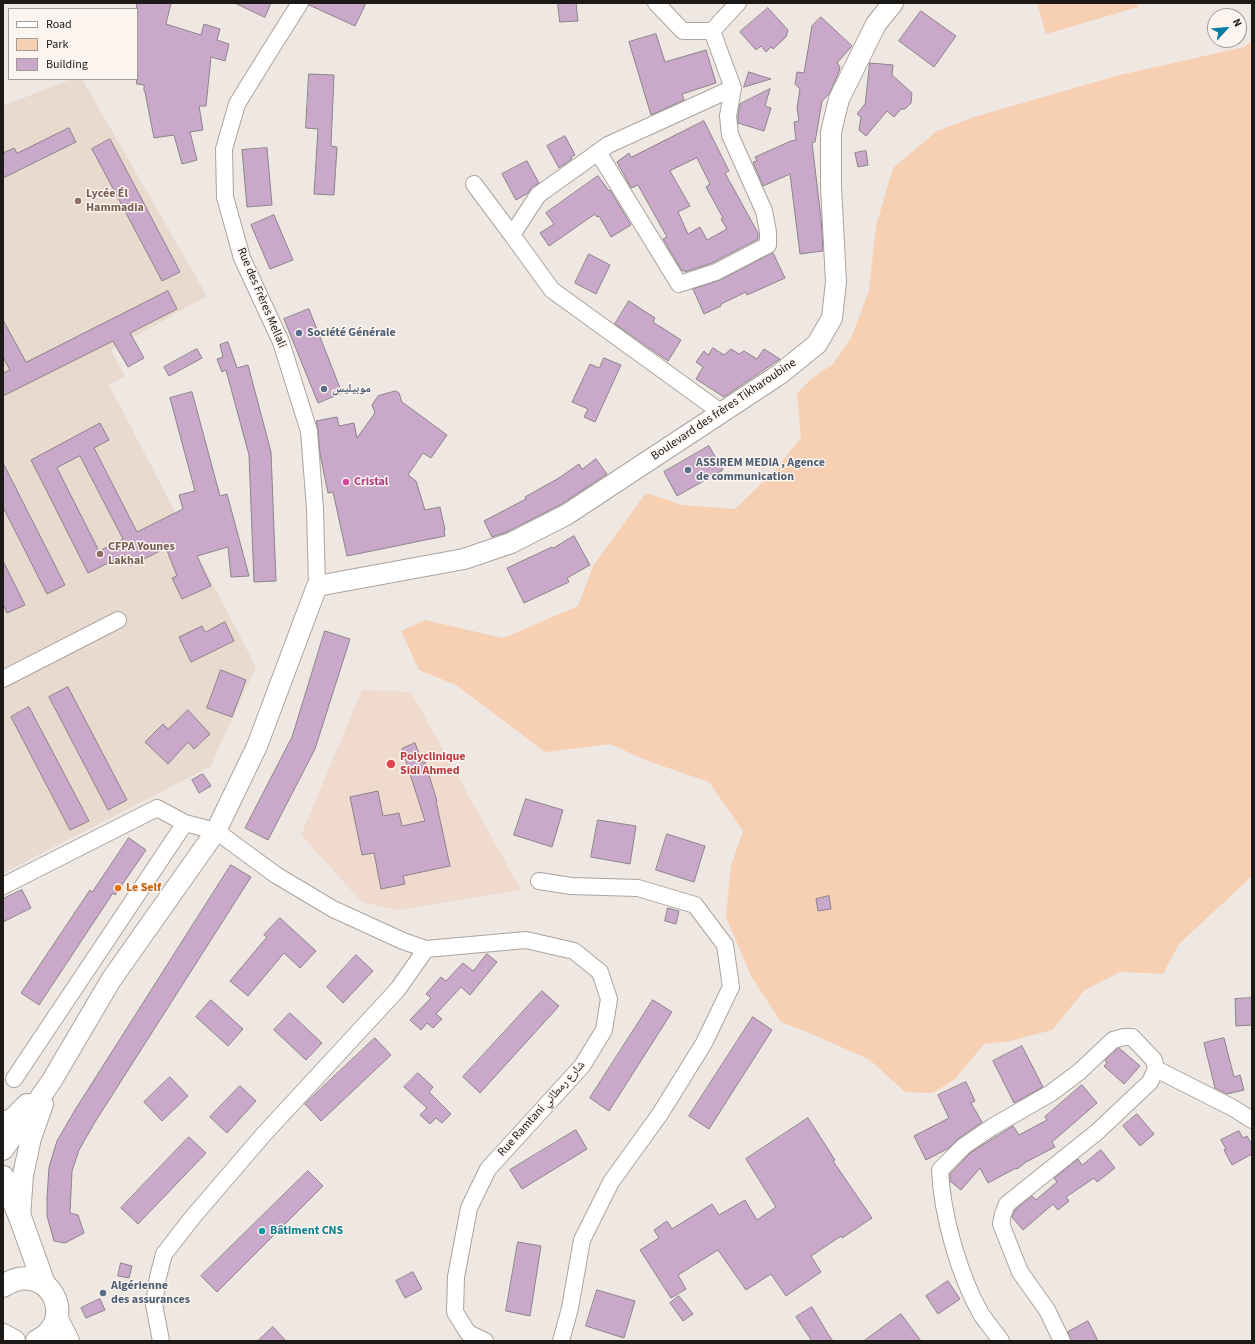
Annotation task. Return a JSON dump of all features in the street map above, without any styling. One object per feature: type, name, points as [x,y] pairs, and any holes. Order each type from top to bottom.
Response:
[{"type":"main road","points":[[3,1177],[20,1217],[44,1284]]},
{"type":"main road","points":[[3,1286],[11,1281],[22,1278],[34,1279],[44,1284],[51,1291],[56,1300],[58,1309],[56,1319],[53,1328],[47,1335],[38,1341]]},
{"type":"main road","points":[[56,1319],[68,1341]]},
{"type":"street","name":"Rue des Frères Mellali","points":[[300,3],[237,104],[224,149],[225,197],[242,258],[281,342],[309,431],[317,586]]},
{"type":"street","points":[[656,3],[683,31],[712,31],[738,3]]},
{"type":"street","name":"Boulevard des frères Tikharoubine","points":[[317,586],[464,559],[511,543],[566,515],[780,374],[817,344],[832,318],[836,282],[830,186],[831,132],[839,99],[876,24],[893,3]]},
{"type":"street","points":[[598,152],[678,284],[716,272],[768,245],[768,232],[764,212],[730,135],[728,116],[732,88],[712,31]]},
{"type":"street","points":[[512,235],[538,195],[608,145],[732,88]]},
{"type":"street","points":[[474,184],[552,290],[722,413]]},
{"type":"street","points":[[3,1150],[51,1082],[111,980],[216,831],[257,746],[317,586]]},
{"type":"street","points":[[3,679],[118,620]]},
{"type":"street","points":[[3,886],[157,808],[185,823],[216,831]]},
{"type":"street","points":[[14,1079],[185,823]]},
{"type":"street","name":"Rue Ramtani شارع رمطاني","points":[[216,831],[276,874],[332,909],[403,941],[426,949],[526,940],[574,951],[600,972],[609,999],[604,1030],[582,1066],[488,1169],[468,1208],[456,1278],[455,1312],[468,1333],[482,1340]]},
{"type":"street","points":[[539,880],[571,886],[638,888],[695,905],[725,945],[731,987],[700,1050],[660,1114],[610,1182],[582,1240],[570,1308],[561,1341]]},
{"type":"street","points":[[161,1341],[154,1304],[158,1277],[164,1254],[192,1218],[264,1134],[398,989],[426,949]]},
{"type":"street","points":[[1001,1341],[982,1315],[967,1285],[951,1238],[941,1190],[940,1170],[969,1142],[1051,1093],[1079,1072],[1113,1040],[1124,1037],[1132,1037],[1154,1060],[1156,1070],[1150,1082],[1097,1132],[1007,1204],[1003,1214],[1001,1224],[1020,1272],[1047,1310],[1062,1341]]},
{"type":"street","points":[[1156,1070],[1233,1108],[1252,1120]]},
{"type":"street","points":[[3,1122],[12,1119],[51,1082]]},
{"type":"street","points":[[20,1217],[23,1175],[31,1138],[51,1082]]},
{"type":"shaded area","name":"CFPA Younes Lakhal","points":[[68,80],[83,80],[207,296],[111,350],[125,376],[109,385],[256,667],[210,767],[3,873],[3,106]]},
{"type":"shaded area","name":"Polyclinique Sidi Ahmed","points":[[362,690],[411,692],[521,890],[396,910],[362,902],[301,835]]},
{"type":"green space","points":[[1037,3],[1137,3],[1138,7],[1046,34]]},
{"type":"green space","points":[[1252,41],[1252,876],[1179,944],[1163,974],[1120,972],[1085,990],[1052,1030],[1010,1041],[984,1044],[955,1079],[933,1093],[905,1092],[870,1060],[781,1022],[751,976],[726,917],[731,866],[743,831],[709,782],[648,761],[610,744],[545,752],[456,685],[419,670],[401,631],[425,620],[503,638],[578,606],[593,566],[646,493],[682,505],[735,509],[775,470],[801,438],[797,393],[811,379],[833,364],[851,338],[869,291],[876,226],[893,168],[937,131],[974,117],[1116,76],[1240,48],[1247,48],[1247,45]]},
{"type":"building","points":[[137,3],[171,3],[166,24],[201,35],[204,24],[220,29],[217,40],[229,44],[225,61],[211,57],[206,106],[199,106],[203,130],[190,132],[197,160],[182,164],[174,135],[154,138],[144,85],[137,84]]},
{"type":"building","points":[[235,3],[271,3],[265,17]]},
{"type":"building","points":[[309,3],[366,3],[355,26],[309,5]]},
{"type":"building","points":[[558,3],[576,3],[578,21],[560,22]]},
{"type":"building","points":[[768,8],[788,30],[786,37],[773,49],[771,47],[766,52],[761,46],[756,50],[740,32]]},
{"type":"building","points":[[921,11],[956,36],[934,67],[899,41]]},
{"type":"building","points":[[821,17],[852,46],[837,63],[840,67],[839,72],[829,94],[822,101],[815,142],[812,143],[821,218],[823,251],[800,254],[790,174],[763,186],[753,162],[757,161],[755,157],[796,140],[794,122],[799,121],[797,108],[800,89],[795,84],[797,72],[804,73],[812,26]]},
{"type":"building","points":[[656,34],[665,62],[706,50],[716,83],[682,94],[684,100],[651,115],[629,42]]},
{"type":"building","points":[[870,63],[893,65],[892,75],[912,93],[911,103],[905,109],[901,109],[894,117],[887,111],[866,136],[859,130],[861,117],[857,114],[865,104]]},
{"type":"building","points":[[749,72],[771,79],[744,87]]},
{"type":"building","points":[[309,74],[334,75],[331,146],[337,147],[334,195],[314,194],[318,129],[306,128]]},
{"type":"building","points":[[770,89],[765,106],[771,108],[764,131],[738,123],[740,104]]},
{"type":"building","points":[[704,121],[729,171],[725,173],[758,233],[758,239],[712,263],[685,272],[684,270],[682,271],[663,239],[667,237],[638,185],[631,188],[617,162],[629,153],[631,157]],"holes":[[[697,158],[710,184],[706,187],[723,218],[721,219],[727,229],[707,240],[700,227],[688,234],[678,212],[690,206],[670,171]]]},
{"type":"building","points":[[69,128],[76,142],[3,178],[3,153],[14,148],[17,153]]},
{"type":"building","points":[[565,136],[575,155],[571,157],[572,159],[559,168],[547,146]]},
{"type":"building","points":[[110,139],[180,272],[162,281],[92,149]]},
{"type":"building","points":[[267,148],[272,205],[247,207],[242,150]]},
{"type":"building","points":[[866,151],[868,165],[858,167],[855,153]]},
{"type":"building","points":[[527,161],[539,183],[532,187],[528,193],[516,200],[502,174]]},
{"type":"building","points":[[598,176],[609,191],[610,190],[631,225],[611,237],[599,216],[597,217],[595,214],[549,246],[540,233],[554,224],[546,213]]},
{"type":"building","points":[[274,215],[293,260],[270,269],[251,225]]},
{"type":"building","points":[[773,253],[785,278],[747,295],[746,292],[704,314],[693,289],[720,280]]},
{"type":"building","points":[[589,254],[610,265],[596,294],[575,283]]},
{"type":"building","points":[[168,291],[177,309],[130,333],[144,358],[128,367],[113,341],[3,396],[3,373],[10,370],[3,357],[3,320],[26,362]]},
{"type":"building","points":[[629,301],[655,318],[653,322],[681,340],[668,361],[615,324]]},
{"type":"building","points":[[309,309],[342,393],[318,403],[284,319]]},
{"type":"building","points":[[228,342],[237,368],[248,365],[271,452],[276,581],[254,582],[249,455],[226,370],[222,372],[217,359],[223,357],[220,345]]},
{"type":"building","points":[[713,348],[724,355],[731,349],[739,354],[744,351],[757,359],[764,349],[780,359],[724,397],[696,379],[703,367],[696,362],[704,351],[708,355]]},
{"type":"building","points":[[197,349],[202,358],[169,376],[164,367]]},
{"type":"building","points":[[604,358],[621,365],[595,422],[584,417],[588,409],[572,402],[590,364],[599,368]]},
{"type":"building","points":[[396,391],[399,393],[402,402],[447,435],[431,458],[423,453],[408,475],[416,481],[425,510],[440,507],[445,536],[347,556],[333,492],[328,493],[320,454],[316,421],[337,417],[339,426],[354,423],[357,438],[375,413],[372,405],[378,396]]},
{"type":"building","points":[[192,392],[220,496],[227,494],[249,576],[231,577],[228,547],[197,556],[211,586],[182,599],[172,578],[177,576],[166,548],[130,566],[124,555],[88,573],[31,460],[100,423],[109,440],[94,448],[137,532],[183,509],[179,495],[195,491],[170,398]],"holes":[[[80,456],[123,539],[99,551],[57,468]]]},
{"type":"building","points":[[709,446],[723,470],[677,496],[664,472]]},
{"type":"building","points":[[596,459],[607,474],[560,505],[507,532],[492,537],[484,521],[526,499],[525,497],[559,478],[579,464],[582,469]]},
{"type":"building","points":[[3,463],[65,585],[47,594],[3,507]]},
{"type":"building","points":[[574,536],[590,565],[567,578],[569,582],[524,603],[507,568],[552,547],[553,548]]},
{"type":"building","points":[[3,561],[25,605],[7,613],[3,604]]},
{"type":"building","points":[[225,622],[234,641],[191,662],[179,637],[202,626],[205,632]]},
{"type":"building","points":[[325,631],[350,639],[315,749],[268,840],[245,828],[292,737]]},
{"type":"building","points":[[221,670],[246,680],[232,717],[207,708]]},
{"type":"building","points":[[68,687],[127,800],[108,810],[49,697]]},
{"type":"building","points":[[29,707],[89,821],[70,830],[11,717]]},
{"type":"building","points":[[188,710],[210,734],[194,749],[188,742],[168,764],[145,742],[163,724],[168,729]]},
{"type":"building","points":[[415,743],[423,763],[425,762],[437,801],[450,866],[403,876],[405,884],[381,889],[374,853],[362,855],[350,797],[378,791],[383,816],[399,813],[402,826],[425,821],[402,749]]},
{"type":"building","points":[[203,774],[211,786],[199,793],[192,780]]},
{"type":"building","points":[[526,799],[563,810],[552,847],[514,835]]},
{"type":"building","points":[[598,820],[636,826],[630,864],[591,857]]},
{"type":"building","points":[[667,834],[705,846],[694,882],[656,870]]},
{"type":"building","points":[[129,838],[146,850],[115,895],[113,893],[39,1005],[21,993],[90,890],[92,892]]},
{"type":"building","points":[[231,865],[251,877],[95,1122],[79,1150],[72,1171],[70,1213],[78,1215],[84,1233],[65,1243],[54,1241],[47,1216],[47,1198],[49,1167],[57,1141],[75,1110]]},
{"type":"building","points":[[22,890],[31,908],[3,922],[3,899]]},
{"type":"building","points":[[829,896],[831,909],[818,911],[816,899]]},
{"type":"building","points":[[668,908],[679,911],[676,924],[665,921]]},
{"type":"building","points":[[280,918],[316,951],[300,968],[284,953],[248,996],[230,981],[267,937],[264,935]]},
{"type":"building","points":[[487,954],[497,962],[470,995],[461,987],[436,1014],[442,1019],[433,1028],[427,1023],[421,1030],[410,1020],[431,998],[426,994],[441,977],[446,981],[463,963],[473,971]]},
{"type":"building","points":[[356,955],[373,971],[343,1003],[327,987]]},
{"type":"building","points":[[542,991],[559,1006],[480,1093],[463,1077]]},
{"type":"building","points":[[1252,998],[1252,1025],[1236,1026],[1235,999]]},
{"type":"building","points":[[211,1000],[243,1029],[228,1046],[196,1017]]},
{"type":"building","points":[[653,1000],[672,1012],[609,1111],[590,1098]]},
{"type":"building","points":[[290,1013],[322,1043],[306,1060],[274,1030]]},
{"type":"building","points":[[753,1017],[772,1030],[709,1129],[689,1116]]},
{"type":"building","points":[[375,1038],[391,1055],[321,1121],[305,1104]]},
{"type":"building","points":[[1224,1038],[1234,1077],[1240,1075],[1244,1090],[1227,1094],[1215,1088],[1204,1043]]},
{"type":"building","points":[[1022,1046],[1043,1087],[1014,1103],[993,1061]]},
{"type":"building","points":[[1119,1048],[1140,1066],[1124,1084],[1104,1066],[1107,1063],[1105,1060]]},
{"type":"building","points":[[418,1073],[433,1087],[429,1092],[451,1114],[442,1123],[436,1118],[430,1124],[420,1115],[427,1108],[404,1087]]},
{"type":"building","points":[[170,1077],[188,1096],[162,1121],[144,1102]]},
{"type":"building","points":[[966,1082],[975,1101],[971,1103],[982,1122],[959,1138],[949,1148],[926,1160],[914,1136],[949,1118],[938,1095]]},
{"type":"building","points":[[1082,1085],[1097,1103],[1052,1142],[1055,1147],[1026,1162],[1017,1169],[1016,1168],[988,1183],[980,1168],[961,1190],[950,1181],[950,1174],[970,1153],[1013,1126],[1019,1135],[1047,1120],[1045,1117]]},
{"type":"building","points":[[240,1086],[256,1101],[227,1133],[210,1117]]},
{"type":"building","points":[[1137,1114],[1154,1134],[1140,1146],[1123,1126]]},
{"type":"building","points":[[808,1118],[835,1160],[833,1161],[872,1218],[811,1256],[821,1272],[786,1296],[771,1274],[746,1290],[718,1250],[678,1275],[686,1289],[671,1298],[640,1250],[659,1238],[654,1230],[667,1221],[672,1229],[712,1204],[719,1215],[745,1200],[757,1220],[776,1207],[746,1159]]},
{"type":"building","points":[[576,1130],[587,1149],[522,1189],[510,1170]]},
{"type":"building","points":[[1239,1131],[1243,1138],[1247,1136],[1252,1145],[1252,1154],[1232,1165],[1224,1150],[1226,1149],[1221,1140]]},
{"type":"building","points":[[189,1137],[206,1153],[138,1224],[121,1208]]},
{"type":"building","points":[[1101,1150],[1115,1168],[1097,1182],[1094,1178],[1066,1197],[1069,1201],[1058,1210],[1053,1204],[1023,1230],[1012,1217],[1015,1210],[1032,1196],[1036,1200],[1057,1182],[1054,1178],[1078,1159],[1082,1165]]},
{"type":"building","name":"Bâtiment CNS","points":[[308,1171],[323,1186],[217,1292],[201,1276]]},
{"type":"building","points":[[518,1242],[541,1246],[530,1316],[506,1311]]},
{"type":"building","points":[[121,1263],[132,1266],[129,1278],[118,1276]]},
{"type":"building","points":[[413,1272],[422,1289],[405,1298],[396,1281]]},
{"type":"building","points":[[948,1281],[960,1299],[938,1314],[926,1296]]},
{"type":"building","points":[[597,1290],[635,1301],[624,1338],[586,1326]]},
{"type":"building","points":[[679,1296],[693,1314],[683,1321],[670,1303]]},
{"type":"building","points":[[100,1299],[105,1310],[86,1318],[81,1308]]},
{"type":"building","points":[[812,1307],[833,1341],[812,1341],[796,1317]]},
{"type":"building","points":[[901,1314],[921,1341],[864,1341]]},
{"type":"building","points":[[1088,1321],[1098,1341],[1071,1341],[1068,1332]]},
{"type":"building","points":[[273,1327],[286,1341],[258,1341]]},
{"type":"place","name":"Lycée Él Hammadia","points":[[78,201]]},
{"type":"place","name":"Société Générale","points":[[299,333]]},
{"type":"place","name":"موبيليس","points":[[324,389]]},
{"type":"place","name":"ASSIREM MEDIA , Agence de communication","points":[[688,470]]},
{"type":"place","name":"Cristal","points":[[346,482]]},
{"type":"place","name":"CFPA Younes Lakhal","points":[[100,554]]},
{"type":"place","name":"Polyclinique Sidi Ahmed","points":[[391,764]]},
{"type":"place","name":"Le Self","points":[[118,888]]},
{"type":"place","name":"Bâtiment CNS","points":[[262,1231]]},
{"type":"place","name":"Algérienne des assurances","points":[[103,1293]]}]
